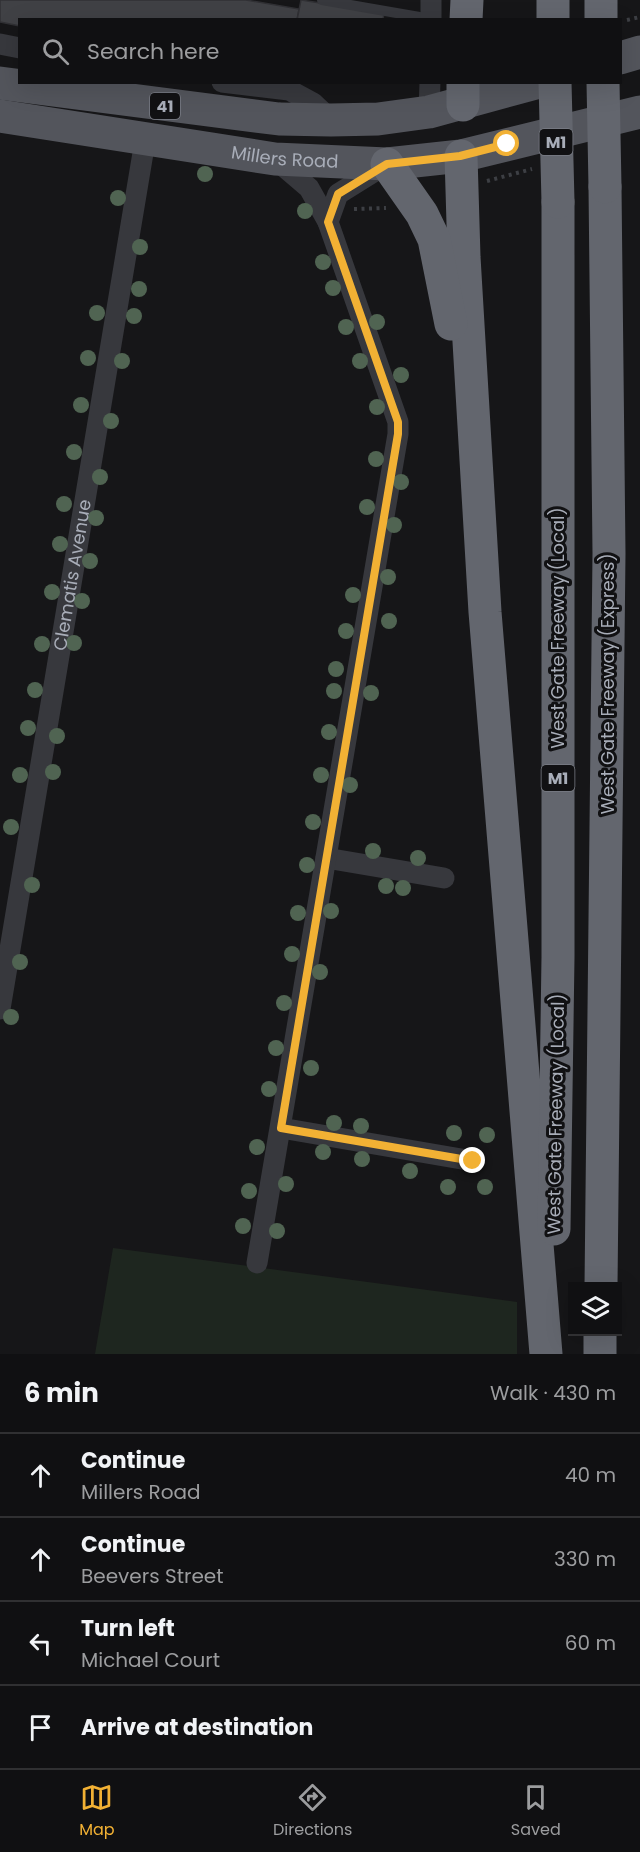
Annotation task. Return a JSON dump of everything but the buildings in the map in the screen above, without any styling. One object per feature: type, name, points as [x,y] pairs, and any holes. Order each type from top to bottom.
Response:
[{"type":"highway","points":[[466,18],[467,0]]},
{"type":"highway","points":[[601,0],[602,18]]},
{"type":"highway","name":"West Gate Freeway (Local)","points":[[552,1354],[558,957],[558,202],[555,84]]},
{"type":"highway","name":"West Gate Freeway (Express)","points":[[601,1282],[609,553],[603,84]]},
{"type":"highway","points":[[460,156],[485,612],[546,1354]]},
{"type":"highway","points":[[387,164],[422,214],[434,239],[450,318],[485,612]]},
{"type":"highway","points":[[600,1336],[600,1354]]},
{"type":"main road","points":[[622,58],[640,52]]},
{"type":"main road","name":"Millers Road","points":[[0,83],[279,119],[331,120],[378,119],[429,97],[526,84]]},
{"type":"main road","points":[[460,156],[463,94]]},
{"type":"main road","name":"Millers Road","points":[[0,116],[145,141],[275,159],[387,164],[460,156],[640,112]]},
{"type":"street","points":[[431,0],[431,18]]},
{"type":"street","points":[[0,44],[18,48]]},
{"type":"street","points":[[239,84],[289,90],[313,103],[331,120]]},
{"type":"street","name":"Clematis Avenue","points":[[0,1010],[145,141]]},
{"type":"street","points":[[257,1263],[398,434],[398,422],[328,222],[309,188],[275,159]]},
{"type":"street","points":[[328,222],[338,194],[387,164]]},
{"type":"street","points":[[326,858],[444,878]]},
{"type":"street","points":[[281,1128],[473,1161]]},
{"type":"lane","points":[[322,0],[425,18]]},
{"type":"path","points":[[622,22],[640,17]]},
{"type":"shaded area","points":[[113,1248],[517,1302],[517,1354],[95,1354]]},
{"type":"route","points":[[473,1161],[281,1128],[398,434],[398,422],[328,222],[338,194],[363,176],[387,164],[460,156],[507,144]]}]
